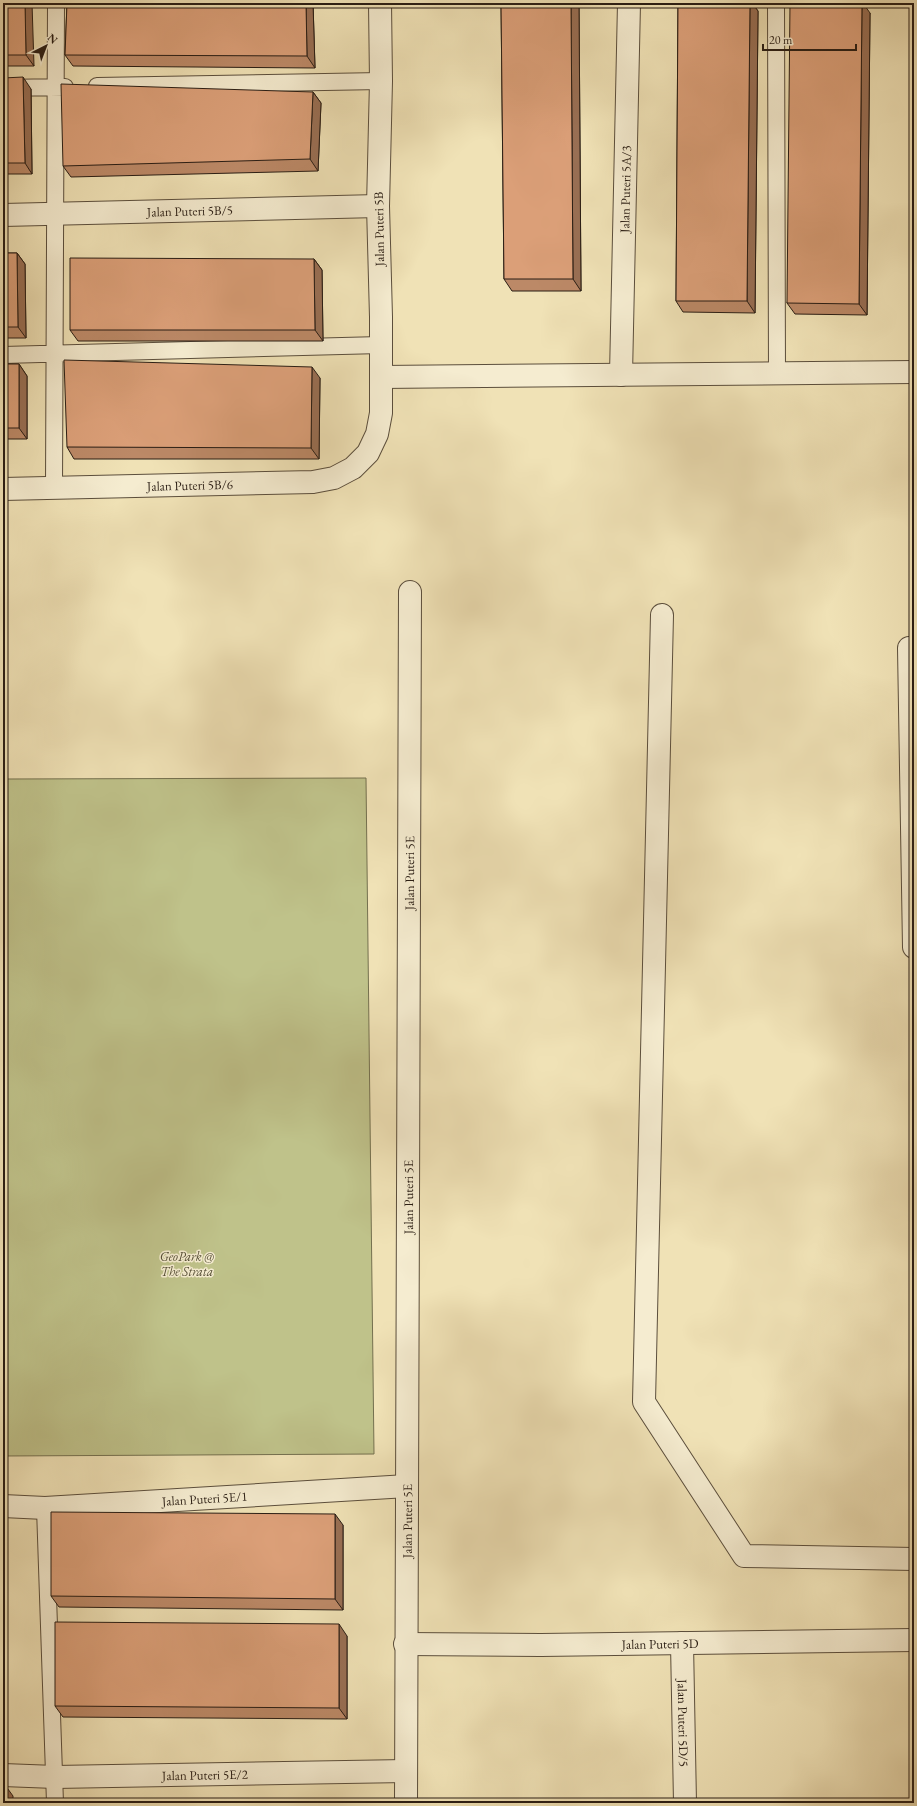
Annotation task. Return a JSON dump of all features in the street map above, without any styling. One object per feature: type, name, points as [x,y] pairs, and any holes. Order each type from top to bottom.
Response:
[{"type":"street","name":"Jalan Puteri 5B","points":[[368,453],[377,434],[381,413],[378,206],[381,82],[380,3]]},
{"type":"street","name":"Jalan Puteri 5A/3","points":[[621,375],[629,3]]},
{"type":"street","name":"Jalan Puteri 5B/5","points":[[3,215],[378,206]]},
{"type":"street","points":[[381,377],[914,372]]},
{"type":"street","name":"Jalan Puteri 5B/6","points":[[3,489],[313,482],[334,478],[353,468],[368,453]]},
{"type":"street","name":"Jalan Puteri 5E","points":[[406,1803],[405,1644],[407,1486],[410,592]]},
{"type":"street","points":[[662,615],[644,1402],[744,1556],[914,1559]]},
{"type":"street","points":[[908,648],[914,947]]},
{"type":"street","name":"Jalan Puteri 5E/1","points":[[3,1506],[45,1508],[407,1486]]},
{"type":"street","name":"Jalan Puteri 5D","points":[[405,1644],[541,1645],[914,1640]]},
{"type":"street","name":"Jalan Puteri 5D/5","points":[[682,1643],[685,1803]]},
{"type":"street","name":"Jalan Puteri 5E/2","points":[[3,1775],[55,1777],[406,1771]]},
{"type":"lane","points":[[54,487],[56,3]]},
{"type":"lane","points":[[776,3],[778,374]]},
{"type":"lane","points":[[3,88],[381,82]]},
{"type":"lane","points":[[3,356],[380,345]]},
{"type":"lane","points":[[45,1508],[55,1803]]},
{"type":"green space","name":"GeoPark @ The Strata","points":[[366,778],[374,1454],[3,1456],[3,779]]},
{"type":"building","points":[[3,3],[25,3],[26,55],[3,55]]},
{"type":"building","points":[[67,3],[306,3],[307,56],[65,55]]},
{"type":"building","points":[[501,3],[571,3],[573,279],[504,279]]},
{"type":"building","points":[[678,3],[750,3],[747,301],[676,301]]},
{"type":"building","points":[[790,3],[862,3],[859,304],[787,303]]},
{"type":"building","points":[[23,77],[25,163],[3,163],[3,78]]},
{"type":"building","points":[[61,84],[313,92],[310,159],[63,166]]},
{"type":"building","points":[[3,253],[17,253],[18,327],[3,327]]},
{"type":"building","points":[[70,258],[314,259],[315,330],[70,330]]},
{"type":"building","points":[[64,360],[312,367],[311,448],[67,447]]},
{"type":"building","points":[[3,364],[19,364],[19,428],[3,428]]},
{"type":"building","points":[[51,1512],[335,1514],[335,1599],[51,1596]]},
{"type":"building","points":[[55,1622],[339,1624],[339,1708],[55,1706]]},
{"type":"building","points":[[3,1785],[5,1785],[5,1803],[3,1803]]}]
